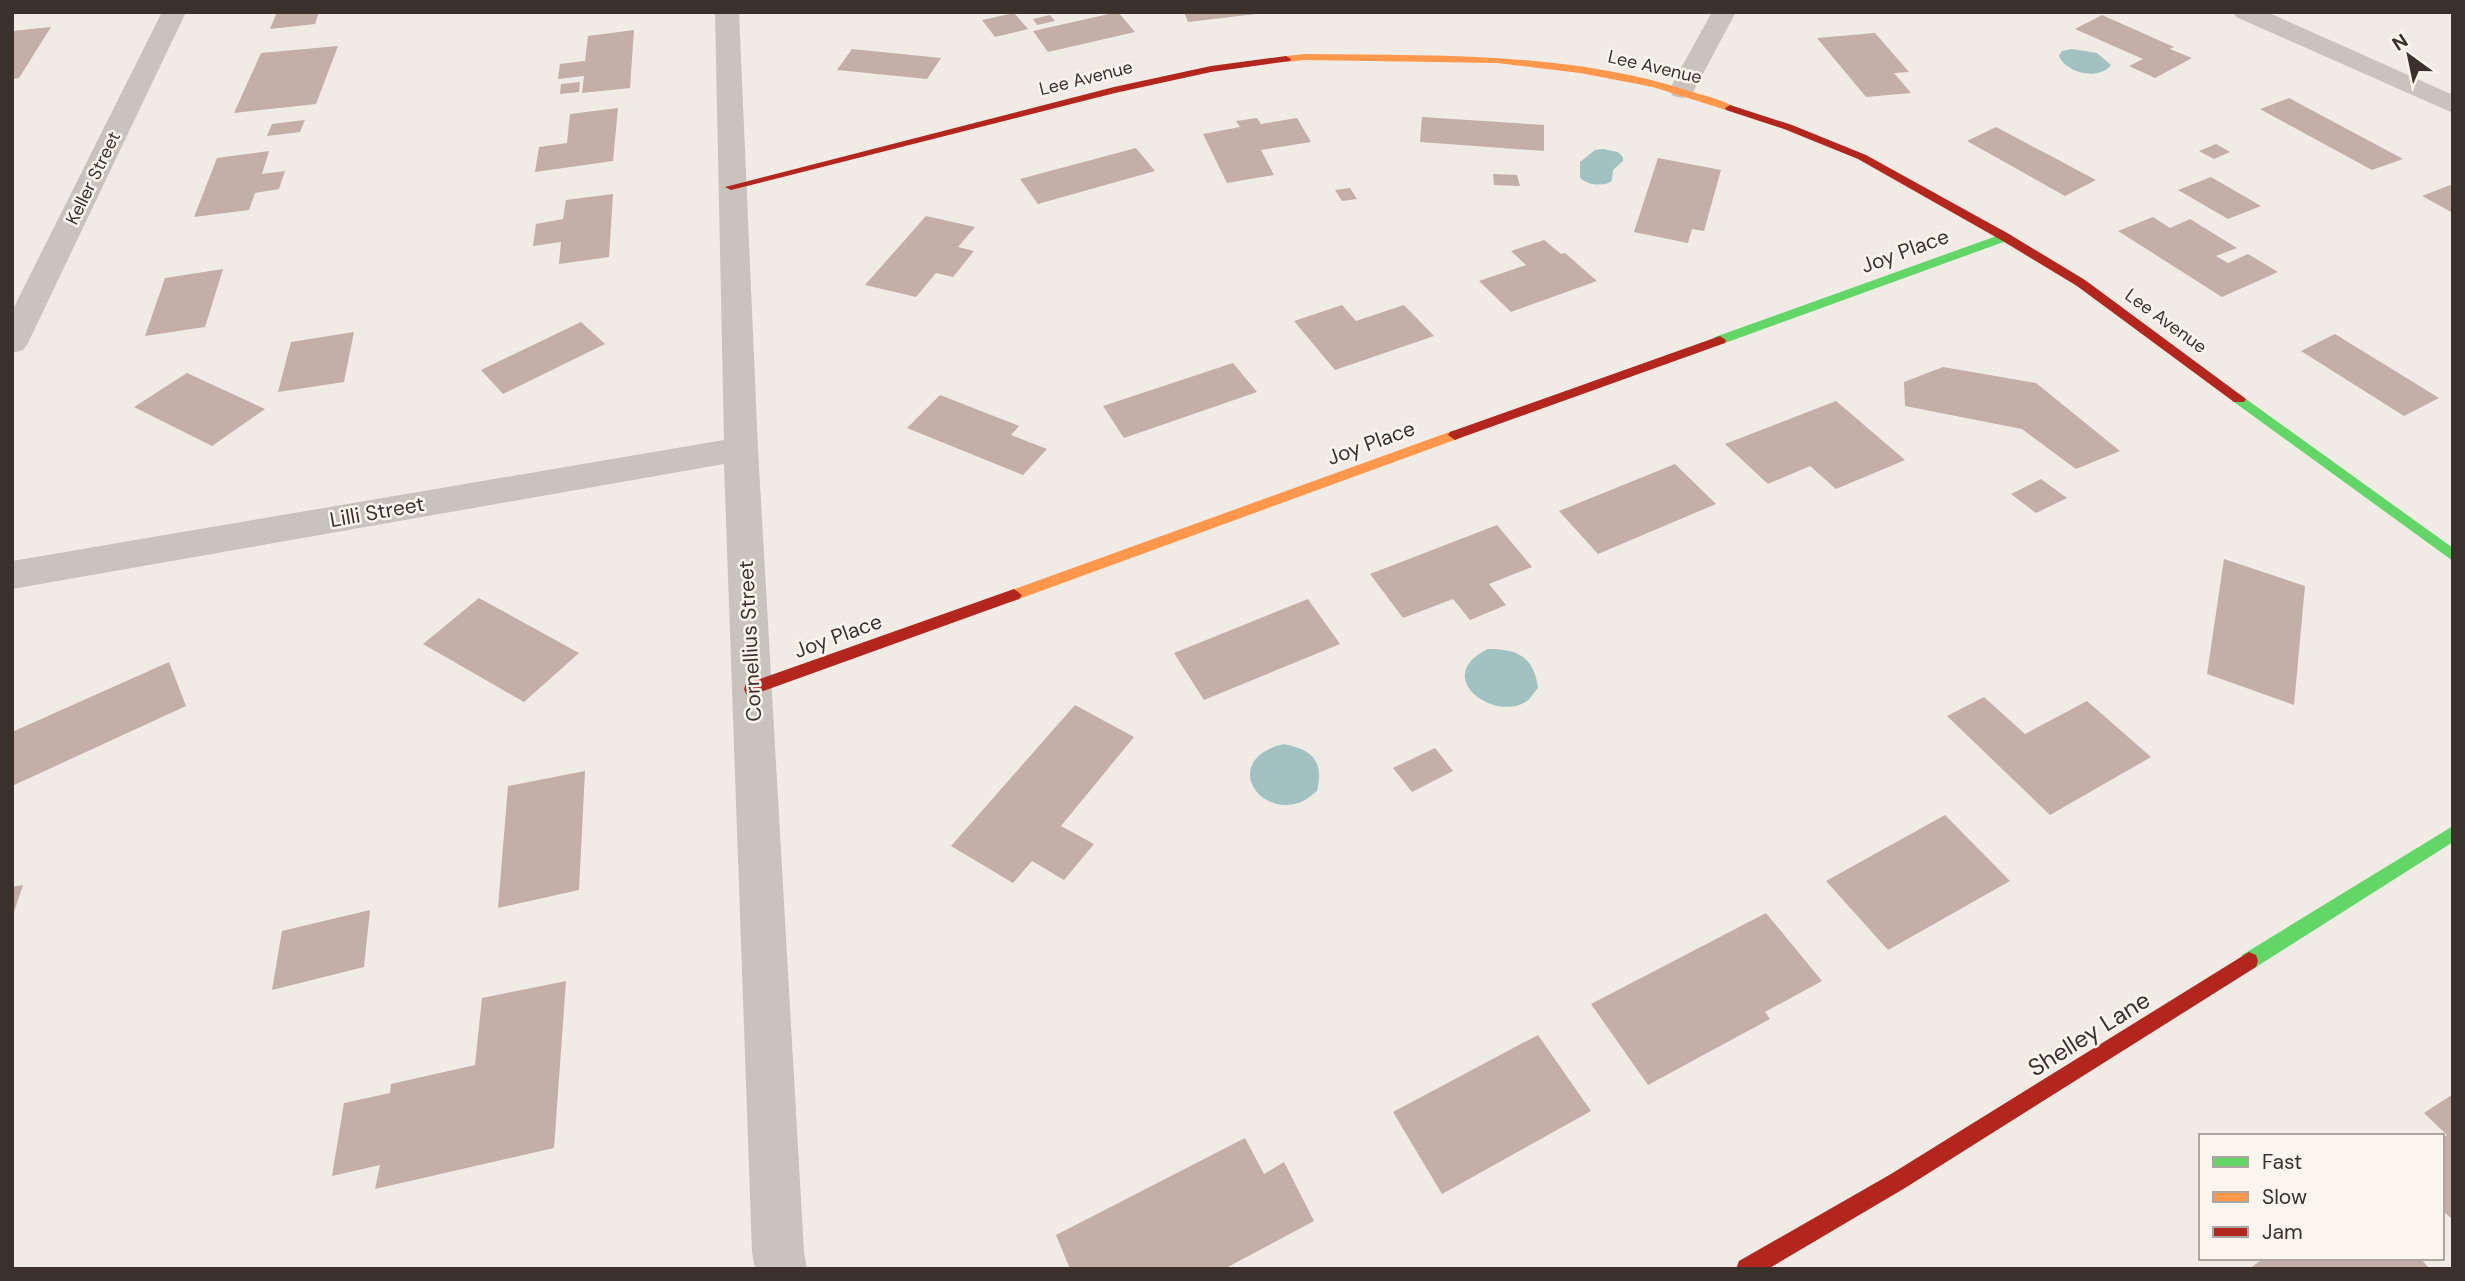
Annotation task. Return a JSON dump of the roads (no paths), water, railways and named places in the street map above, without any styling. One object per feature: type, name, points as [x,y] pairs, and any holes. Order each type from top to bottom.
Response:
[{"type":"street","name":"Keller Street","points":[[12,343],[174,12]]},
{"type":"street","name":"Cornellius Street","points":[[727,12],[741,449],[778,1252],[781,1269]]},
{"type":"street","points":[[1682,90],[1724,12]]},
{"type":"street","points":[[2245,12],[2302,35],[2453,105]]},
{"type":"street","name":"Lee Avenue","points":[[731,187],[1114,90],[1211,69],[1305,57],[1497,60],[1580,69],[1682,90],[1788,127],[1862,158],[2005,237],[2081,283],[2453,556]]},
{"type":"street","name":"Joy Place","points":[[752,689],[2005,237]]},
{"type":"street","name":"Lilli Street","points":[[12,575],[741,449]]},
{"type":"street","name":"Shelley Lane","points":[[1747,1269],[1898,1181],[2453,833]]},
{"type":"water","points":[[2072,49],[2097,53],[2111,65],[2099,73],[2075,71],[2059,56],[2062,51]]},
{"type":"water","points":[[1595,150],[1618,152],[1623,157],[1623,161],[1613,170],[1612,180],[1597,185],[1580,178],[1580,162]]},
{"type":"water","points":[[1488,649],[1516,653],[1533,668],[1538,688],[1527,701],[1514,706],[1499,706],[1485,702],[1466,684],[1465,672],[1472,660]]},
{"type":"water","points":[[1284,744],[1302,750],[1314,758],[1319,781],[1317,791],[1306,799],[1299,803],[1283,805],[1258,794],[1252,784],[1250,772],[1254,761],[1265,751]]}]
